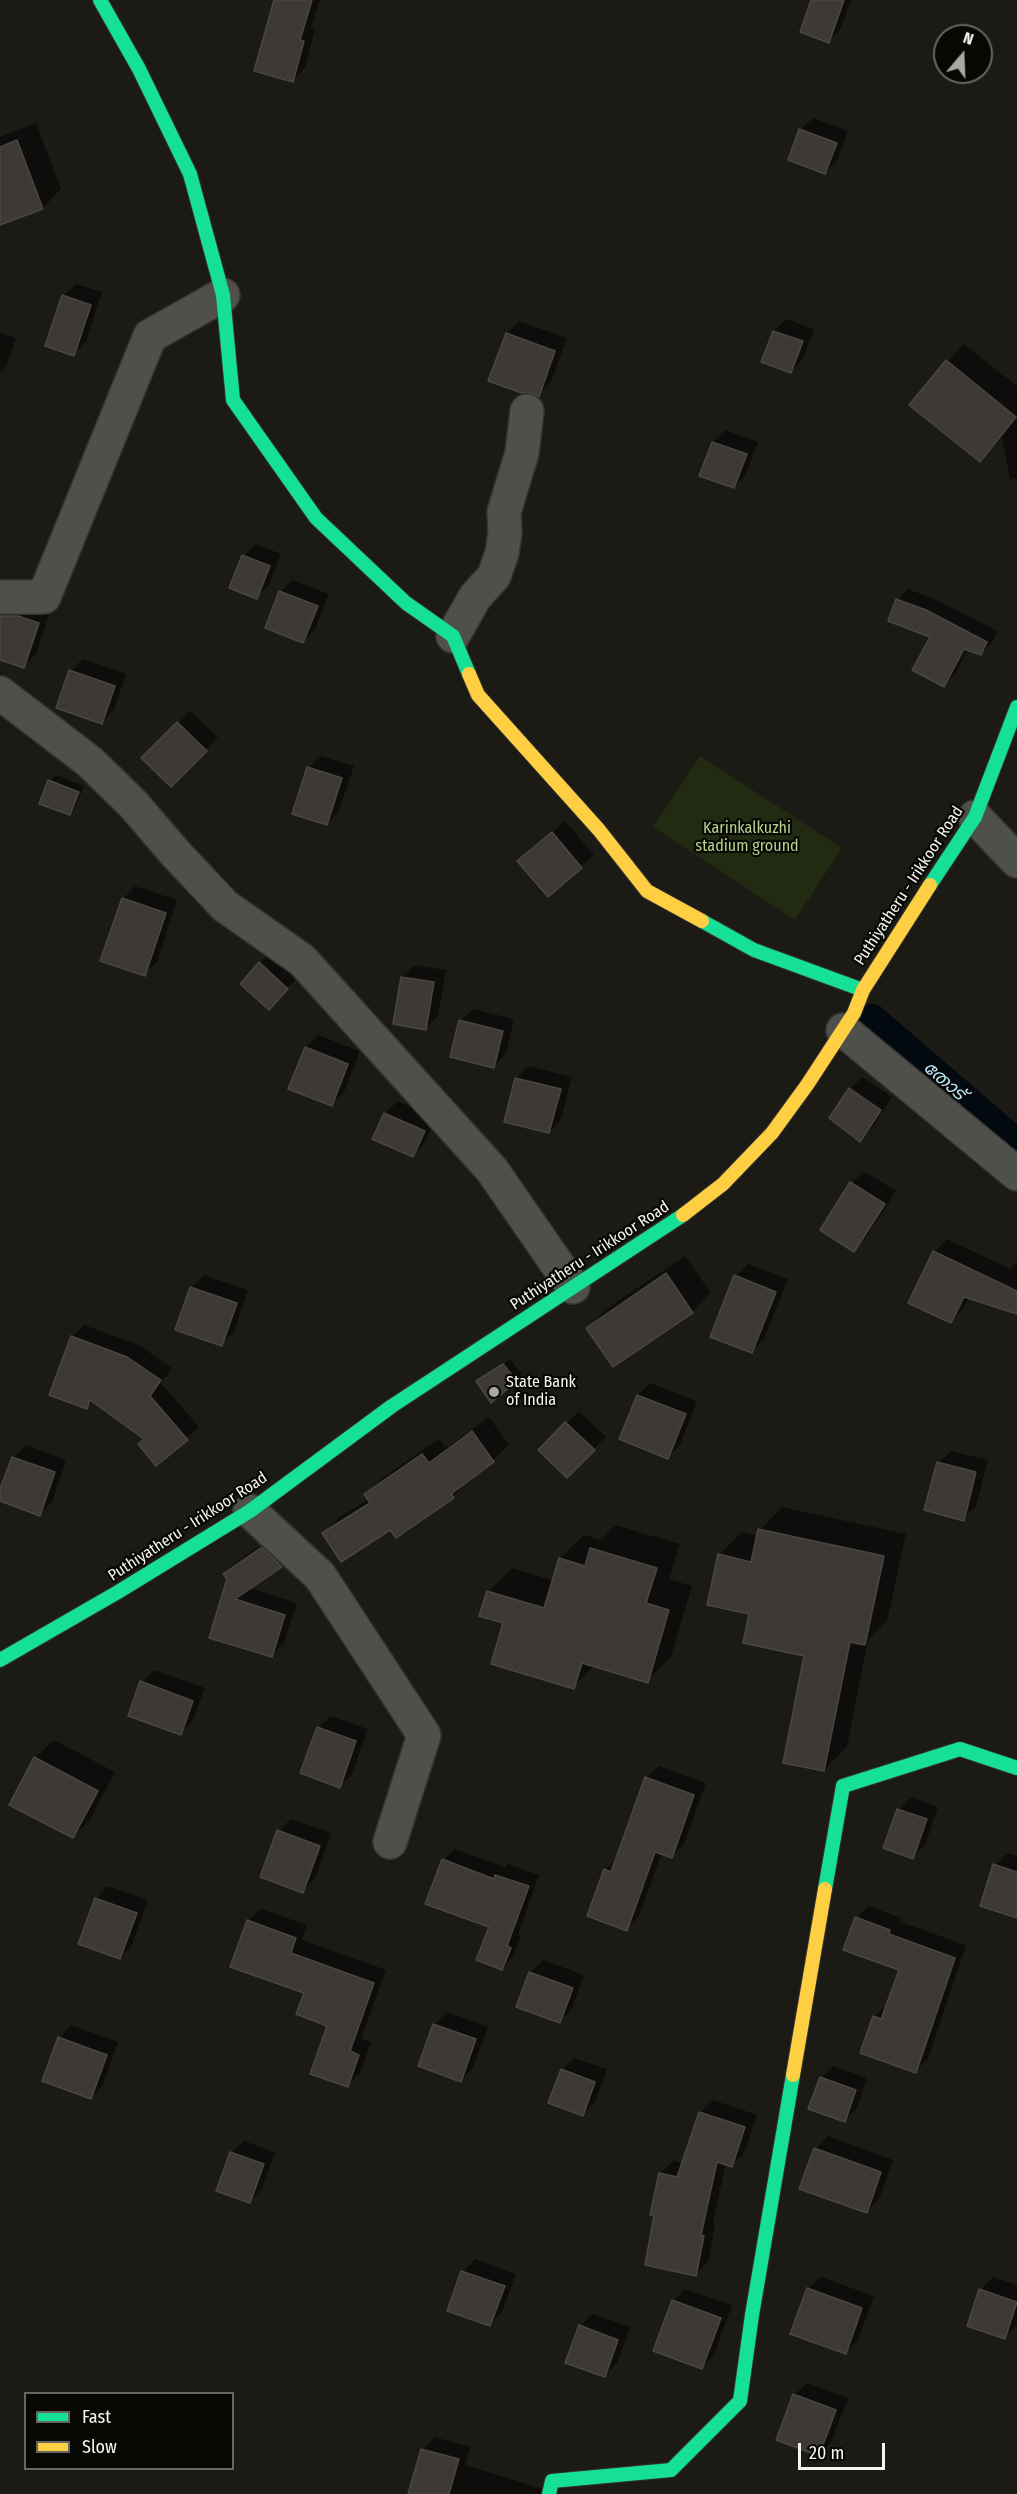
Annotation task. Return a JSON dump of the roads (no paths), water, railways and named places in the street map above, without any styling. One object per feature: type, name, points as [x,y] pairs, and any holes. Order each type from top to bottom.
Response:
[{"type":"street","points":[[100,0],[139,69],[190,174],[223,296],[233,400],[316,518],[406,603],[453,636],[478,695],[599,830],[647,891],[754,950],[863,990]]},
{"type":"street","points":[[0,597],[44,597],[150,336],[223,296]]},
{"type":"street","points":[[453,636],[475,597],[494,576],[502,553],[506,533],[504,512],[522,453],[527,411]]},
{"type":"street","points":[[0,693],[90,762],[133,804],[225,906],[302,960],[492,1170],[573,1287]]},
{"type":"street","name":"Puthiyatheru - Irikkoor Road","points":[[0,1660],[250,1511],[392,1406],[675,1221],[723,1184],[772,1133],[843,1030],[854,1013],[863,990],[975,817],[1017,707]]},
{"type":"street","points":[[975,817],[1017,861]]},
{"type":"street","points":[[843,1030],[1017,1174]]},
{"type":"street","points":[[250,1511],[320,1576],[424,1735],[390,1842]]},
{"type":"street","points":[[549,2494],[552,2481],[671,2470],[740,2401],[756,2292],[843,1786],[960,1749],[1017,1768]]},
{"type":"waterway","name":"തോട്","points":[[872,1019],[1017,1144]]},
{"type":"place","name":"State Bank of India","points":[[494,1392]]},
{"type":"park label","name":"Karinkalkuzhi stadium ground","points":[[747,838]]}]
